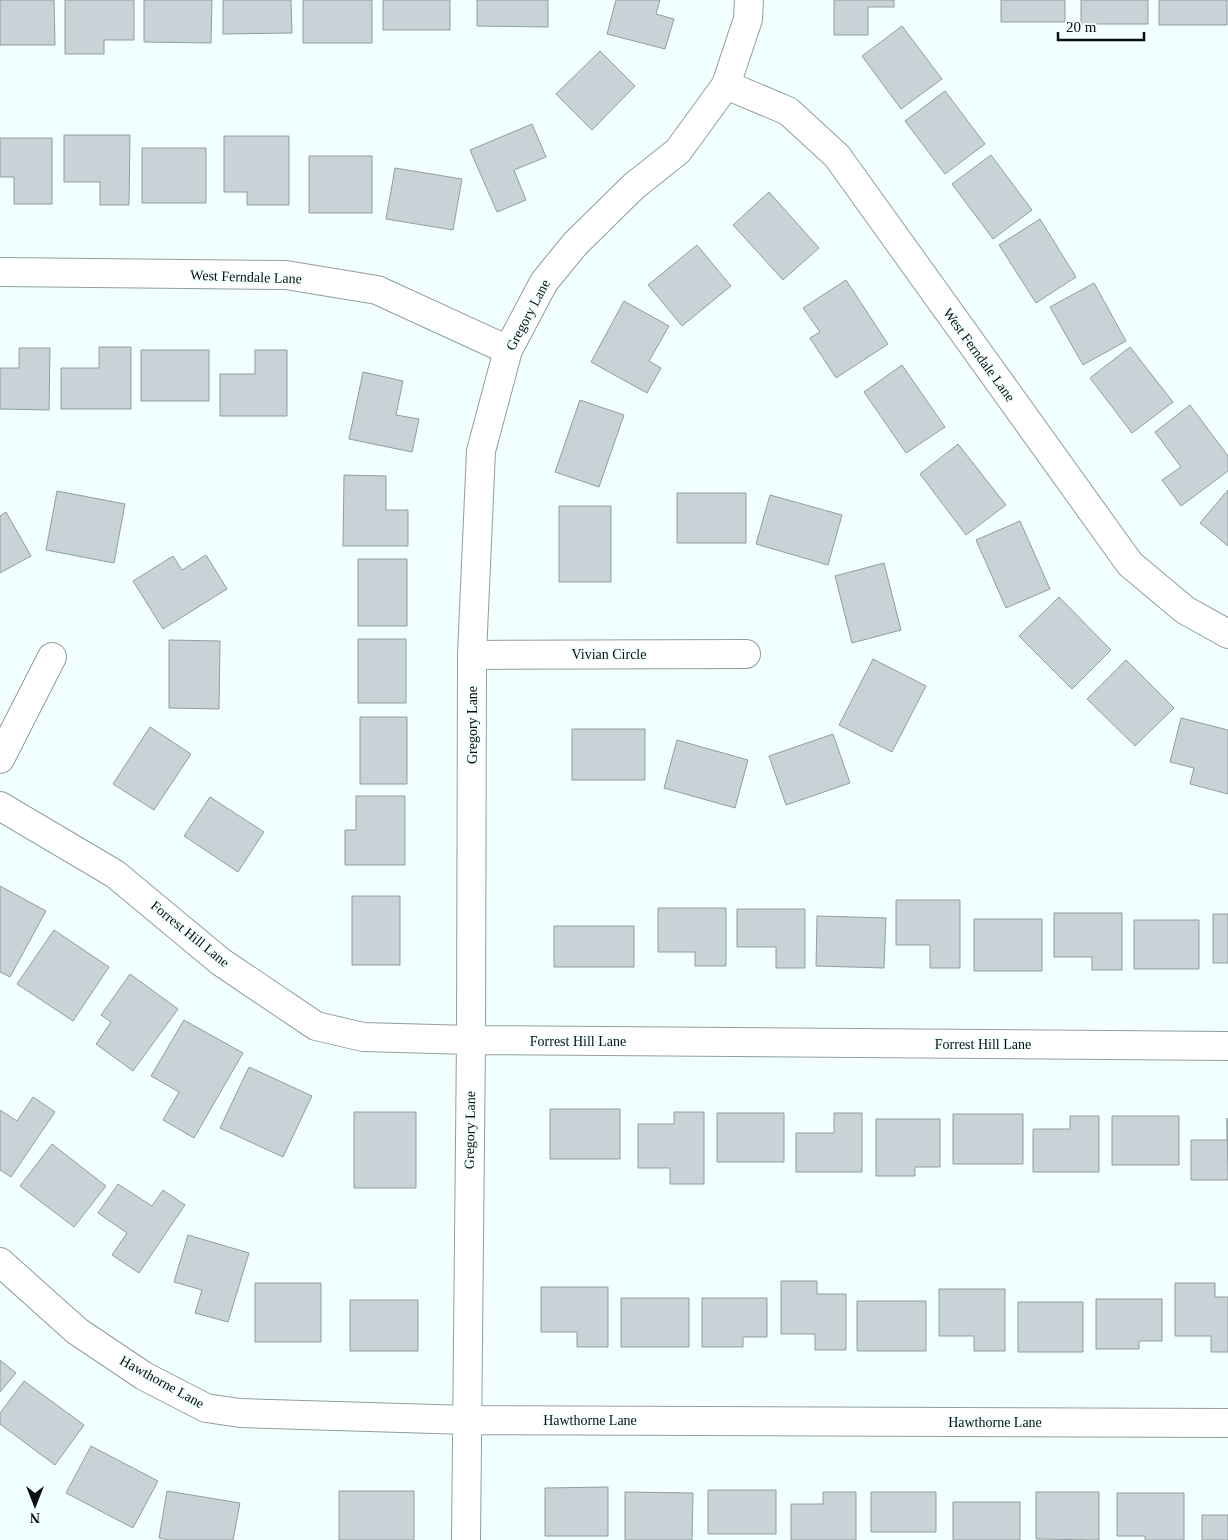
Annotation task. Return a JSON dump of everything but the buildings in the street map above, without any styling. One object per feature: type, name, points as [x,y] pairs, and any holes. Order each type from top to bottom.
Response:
[{"type":"street","name":"Gregory Lane","points":[[466,1540],[471,1040],[472,655],[481,451],[508,350],[544,282],[575,244],[634,186],[678,151],[726,85],[748,19],[749,0]]},
{"type":"street","name":"West Ferndale Lane","points":[[726,85],[788,111],[837,156],[1130,564],[1185,610],[1228,634]]},
{"type":"street","name":"West Ferndale Lane","points":[[0,272],[286,275],[377,290],[508,350]]},
{"type":"street","name":"Vivian Circle","points":[[472,655],[746,654]]},
{"type":"street","points":[[0,759],[52,657]]},
{"type":"street","name":"Forrest Hill Lane","points":[[0,806],[115,874],[221,962],[316,1026],[363,1037],[471,1040],[1228,1046]]},
{"type":"street","name":"Hawthorne Lane","points":[[0,1262],[77,1332],[144,1376],[206,1408],[240,1412],[467,1420],[1228,1423]]}]
